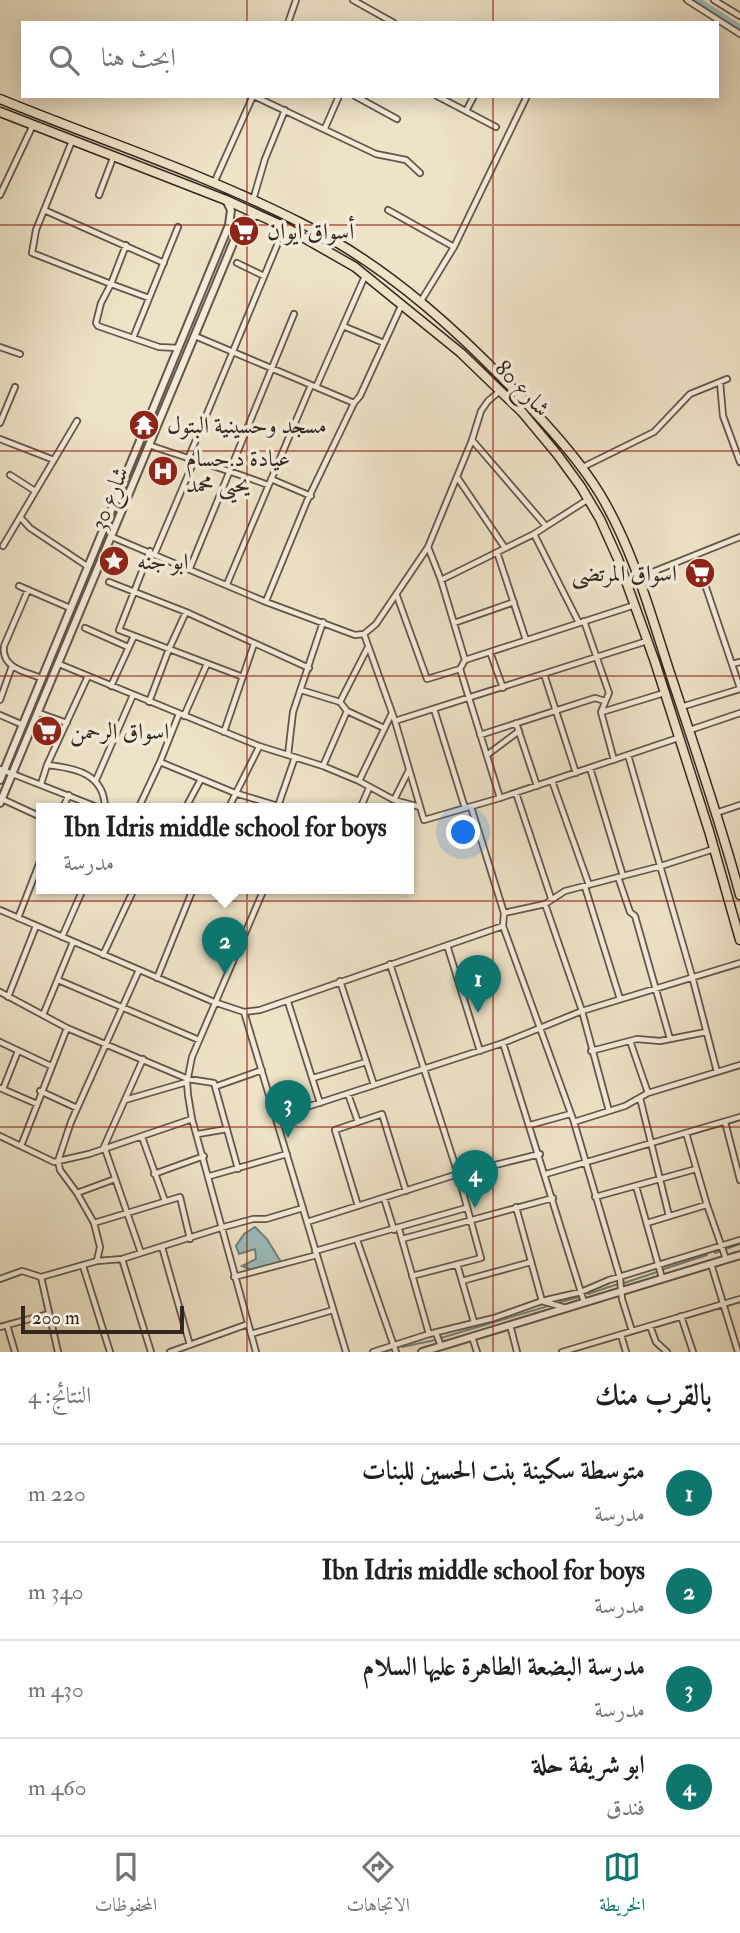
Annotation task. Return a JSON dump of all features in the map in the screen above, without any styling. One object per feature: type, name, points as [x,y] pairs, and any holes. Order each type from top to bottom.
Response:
[{"type":"main road","name":"شارع 80","points":[[0,99],[214,183],[303,223],[352,253],[421,302],[506,381],[582,468],[607,507],[625,543],[639,577],[719,826],[736,861],[740,895]]},
{"type":"main road","points":[[0,99],[0,106]]},
{"type":"main road","points":[[11,116],[11,109],[17,106]]},
{"type":"main road","name":"شارع 80","points":[[0,112],[226,200],[295,233],[366,275],[402,303],[461,352],[522,412],[557,454],[600,519],[636,604],[715,849],[740,940]]},
{"type":"main road","points":[[700,804],[707,806],[711,800]]},
{"type":"main road","points":[[709,831],[711,825],[719,826]]},
{"type":"street","points":[[291,21],[296,0]]},
{"type":"street","points":[[353,0],[390,21]]},
{"type":"street","points":[[687,0],[740,34]]},
{"type":"street","points":[[715,0],[740,16]]},
{"type":"street","points":[[214,183],[252,98]]},
{"type":"street","points":[[258,98],[376,154],[407,160],[420,173]]},
{"type":"street","points":[[325,128],[338,98]]},
{"type":"street","points":[[359,98],[397,119]]},
{"type":"street","points":[[442,98],[496,127]]},
{"type":"street","points":[[466,111],[473,98]]},
{"type":"street","points":[[421,302],[454,247],[526,98]]},
{"type":"street","points":[[253,201],[265,159],[285,110]]},
{"type":"street","points":[[0,195],[33,125]]},
{"type":"street","points":[[72,140],[32,242],[32,253],[149,298]]},
{"type":"street","points":[[99,195],[113,158]]},
{"type":"street","points":[[226,200],[231,210],[231,220],[237,220],[241,224],[248,218],[259,215]]},
{"type":"street","points":[[44,210],[164,263]]},
{"type":"street","points":[[388,210],[454,247]]},
{"type":"street","name":"شارع 30","points":[[0,780],[231,220]]},
{"type":"street","name":"شارع 30","points":[[1,801],[3,787],[12,776],[39,713],[241,224]]},
{"type":"street","points":[[133,338],[178,227]]},
{"type":"street","points":[[188,459],[278,243]]},
{"type":"street","points":[[126,245],[102,303],[97,324],[159,347],[178,348]]},
{"type":"street","points":[[237,263],[264,276]]},
{"type":"street","points":[[227,584],[268,485],[366,275]]},
{"type":"street","points":[[266,602],[311,496],[402,303]]},
{"type":"street","points":[[190,568],[294,314]]},
{"type":"street","points":[[343,326],[384,343]]},
{"type":"street","points":[[195,336],[354,403]]},
{"type":"street","points":[[0,347],[20,354]]},
{"type":"street","points":[[582,468],[654,432],[690,394],[727,379]]},
{"type":"street","points":[[720,382],[723,416],[740,462]]},
{"type":"street","points":[[0,423],[15,387]]},
{"type":"street","points":[[112,537],[266,602],[355,635],[364,634],[371,630],[428,547],[484,406],[500,391]]},
{"type":"street","points":[[3,546],[77,421]]},
{"type":"street","points":[[0,439],[54,460]]},
{"type":"street","points":[[472,440],[546,526]]},
{"type":"street","points":[[149,446],[230,470],[268,485]]},
{"type":"street","points":[[194,461],[133,592],[119,630],[243,677]]},
{"type":"street","points":[[10,475],[36,491]]},
{"type":"street","points":[[457,477],[505,548]]},
{"type":"street","points":[[271,479],[311,496]]},
{"type":"street","points":[[119,489],[130,493]]},
{"type":"street","points":[[441,580],[534,534],[588,499]]},
{"type":"street","points":[[114,502],[124,506]]},
{"type":"street","points":[[20,517],[30,528],[87,566]]},
{"type":"street","points":[[534,534],[582,622],[610,693],[601,712],[614,760]]},
{"type":"street","points":[[639,577],[740,537]]},
{"type":"street","points":[[428,547],[454,623],[464,660],[460,669],[500,798]]},
{"type":"street","points":[[497,552],[526,640]]},
{"type":"street","points":[[681,707],[740,689],[695,555]]},
{"type":"street","points":[[109,582],[186,612],[309,668]]},
{"type":"street","points":[[19,586],[70,608]]},
{"type":"street","points":[[28,590],[4,646],[4,658],[12,666],[42,678]]},
{"type":"street","points":[[396,596],[427,679],[460,669]]},
{"type":"street","points":[[454,623],[514,601]]},
{"type":"street","points":[[464,660],[636,604]]},
{"type":"street","points":[[149,702],[186,612]]},
{"type":"street","points":[[288,755],[293,712],[323,622]]},
{"type":"street","points":[[85,628],[128,647]]},
{"type":"street","points":[[364,634],[395,721],[424,820],[516,793],[679,738]]},
{"type":"street","points":[[111,686],[134,636]]},
{"type":"street","points":[[395,721],[648,640]]},
{"type":"street","points":[[224,732],[254,644]]},
{"type":"street","points":[[340,702],[368,647]]},
{"type":"street","points":[[490,652],[503,688]]},
{"type":"street","points":[[732,664],[740,662]]},
{"type":"street","points":[[59,664],[259,746],[323,766],[405,803]]},
{"type":"street","points":[[141,803],[207,664]]},
{"type":"street","points":[[0,700],[12,666]]},
{"type":"street","points":[[544,674],[576,773]]},
{"type":"street","points":[[41,784],[88,676]]},
{"type":"street","points":[[301,690],[340,702],[347,711],[384,728]]},
{"type":"street","points":[[601,712],[665,693]]},
{"type":"street","points":[[96,780],[133,695]]},
{"type":"street","points":[[480,735],[595,698],[605,701]]},
{"type":"street","points":[[434,709],[504,913],[503,926],[574,1122],[620,1278],[632,1331]]},
{"type":"street","points":[[323,766],[347,711]]},
{"type":"street","points":[[359,781],[392,712]]},
{"type":"street","points":[[39,713],[67,723]]},
{"type":"street","points":[[689,730],[740,713]]},
{"type":"street","points":[[0,715],[23,725]]},
{"type":"street","points":[[516,723],[537,786]]},
{"type":"street","points":[[487,755],[519,731]]},
{"type":"street","points":[[231,803],[259,746]]},
{"type":"street","points":[[628,755],[717,1072]]},
{"type":"street","points":[[279,803],[295,757]]},
{"type":"street","points":[[160,762],[266,803]]},
{"type":"street","points":[[47,765],[64,767],[96,780],[105,803]]},
{"type":"street","points":[[590,768],[629,912],[635,916],[670,1040]]},
{"type":"street","points":[[394,800],[409,770]]},
{"type":"street","points":[[2,771],[89,803]]},
{"type":"street","points":[[188,803],[201,779]]},
{"type":"street","points":[[552,781],[587,886],[620,999]]},
{"type":"street","points":[[363,803],[369,788]]},
{"type":"street","points":[[516,793],[551,898]]},
{"type":"street","points":[[65,803],[69,795]]},
{"type":"street","points":[[1,801],[36,815]]},
{"type":"street","points":[[414,805],[420,807]]},
{"type":"street","points":[[715,813],[740,805]]},
{"type":"street","points":[[504,913],[545,904],[565,891],[715,849]]},
{"type":"street","points":[[18,918],[36,872]]},
{"type":"street","points":[[62,937],[81,894]]},
{"type":"street","points":[[103,955],[132,894]]},
{"type":"street","points":[[157,978],[191,894]]},
{"type":"street","points":[[256,1352],[220,1228],[210,1176],[192,1119],[188,1080],[199,1040],[214,1002],[262,894]]},
{"type":"street","points":[[545,904],[582,1011],[609,1111]]},
{"type":"street","points":[[0,910],[214,1002],[244,1012],[288,1002],[340,981],[503,926]]},
{"type":"street","points":[[8,997],[36,926]]},
{"type":"street","points":[[43,1015],[72,942]]},
{"type":"street","points":[[447,945],[481,1051]]},
{"type":"street","points":[[276,1116],[481,1051],[582,1011],[740,963]]},
{"type":"street","points":[[390,964],[458,1174],[481,1258],[412,1276]]},
{"type":"street","points":[[97,1261],[100,1247],[94,1223],[60,1170],[58,1161],[77,1108],[139,970]]},
{"type":"street","points":[[58,980],[199,1040]]},
{"type":"street","points":[[340,981],[374,1085]]},
{"type":"street","points":[[0,992],[68,1028],[188,1080]]},
{"type":"street","points":[[288,1002],[320,1103]]},
{"type":"street","points":[[244,1012],[346,1352]]},
{"type":"street","points":[[21,1146],[40,1091],[68,1028]]},
{"type":"street","points":[[591,1051],[630,1041],[670,1040],[706,1032]]},
{"type":"street","points":[[630,1041],[648,1093]]},
{"type":"street","points":[[0,1042],[51,1066]]},
{"type":"street","points":[[503,1043],[540,1154],[584,1302]]},
{"type":"street","points":[[18,1051],[2,1089],[37,1104]]},
{"type":"street","points":[[141,1253],[104,1149],[143,1059]]},
{"type":"street","points":[[313,1078],[366,1062]]},
{"type":"street","points":[[574,1122],[609,1111],[648,1093],[740,1065]]},
{"type":"street","points":[[217,1086],[262,1070]]},
{"type":"street","points":[[124,1101],[188,1080],[211,1081],[217,1086],[238,1169]]},
{"type":"street","points":[[40,1091],[77,1108]]},
{"type":"street","points":[[348,1094],[358,1122]]},
{"type":"street","points":[[640,1098],[669,1216]]},
{"type":"street","points":[[358,1206],[335,1130],[382,1114],[406,1191]]},
{"type":"street","points":[[530,1125],[570,1114]]},
{"type":"street","points":[[546,1174],[740,1117]]},
{"type":"street","points":[[0,1136],[34,1154],[58,1161],[104,1149],[192,1119]]},
{"type":"street","points":[[725,1122],[740,1180]]},
{"type":"street","points":[[198,1134],[227,1129]]},
{"type":"street","points":[[686,1133],[726,1259]]},
{"type":"street","points":[[142,1137],[165,1201]]},
{"type":"street","points":[[210,1176],[287,1154]]},
{"type":"street","points":[[307,1222],[458,1174],[540,1154]]},
{"type":"street","points":[[154,1174],[204,1156]]},
{"type":"street","points":[[595,1197],[696,1169]]},
{"type":"street","points":[[77,1193],[116,1179]]},
{"type":"street","points":[[636,1186],[663,1278]]},
{"type":"street","points":[[94,1223],[180,1197],[190,1239]]},
{"type":"street","points":[[384,1198],[402,1239],[432,1333],[441,1346]]},
{"type":"street","points":[[402,1239],[553,1198]]},
{"type":"street","points":[[647,1223],[707,1205]]},
{"type":"street","points":[[0,1279],[22,1271],[41,1277],[97,1261],[122,1259],[220,1228],[303,1208]]},
{"type":"street","points":[[234,1277],[466,1208]]},
{"type":"street","points":[[516,1208],[542,1301]]},
{"type":"street","points":[[357,1240],[396,1352]]},
{"type":"street","points":[[373,1352],[432,1333],[494,1318],[542,1301],[581,1292],[600,1283],[740,1240]]},
{"type":"street","points":[[162,1247],[190,1345]]},
{"type":"street","points":[[710,1250],[738,1352]]},
{"type":"street","points":[[422,1352],[740,1255]]},
{"type":"street","points":[[122,1259],[151,1352]]},
{"type":"street","points":[[462,1281],[531,1262]]},
{"type":"street","points":[[457,1264],[474,1322]]},
{"type":"street","points":[[83,1266],[110,1352]]},
{"type":"street","points":[[41,1277],[58,1352]]},
{"type":"street","points":[[563,1352],[740,1299]]},
{"type":"street","points":[[542,1301],[566,1308]]},
{"type":"street","points":[[251,1334],[333,1310]]},
{"type":"street","points":[[0,1327],[48,1314]]},
{"type":"street","points":[[681,1316],[692,1352]]},
{"type":"street","points":[[170,1352],[248,1324]]},
{"type":"street","points":[[7,1325],[15,1352]]},
{"type":"street","points":[[510,1325],[517,1352]]},
{"type":"street","points":[[650,1326],[656,1342],[667,1352]]},
{"type":"street","points":[[621,1335],[626,1352]]},
{"type":"street","points":[[472,1337],[477,1352]]},
{"type":"water","points":[[255,1227],[267,1239],[281,1262],[255,1272],[242,1266],[256,1259],[255,1249],[239,1254],[236,1246],[244,1234]]},
{"type":"waterway","points":[[698,0],[740,27]]},
{"type":"waterway","points":[[726,1249],[740,1244]]},
{"type":"waterway","points":[[715,1253],[720,1251]]},
{"type":"waterway","points":[[664,1269],[707,1255]]},
{"type":"waterway","points":[[624,1283],[657,1272]]},
{"type":"waterway","points":[[588,1294],[618,1284]]},
{"type":"waterway","points":[[557,1303],[579,1297]]},
{"type":"waterway","points":[[441,1338],[548,1306]]},
{"type":"waterway","points":[[402,1347],[435,1340]]},
{"type":"waterway","points":[[385,1352],[391,1350]]},
{"type":"place","name":"أسواق ايوان","points":[[244,231]]},
{"type":"place","name":"مسجد وحسينية البتول","points":[[144,425]]},
{"type":"place","name":"عيادة د.حسام يحيى محمد","points":[[163,471]]},
{"type":"place","name":"ابو جنه","points":[[114,561]]},
{"type":"place","name":"اسواق المرتضى","points":[[700,573]]},
{"type":"place","name":"اسواق الرحمن","points":[[47,731]]},
{"type":"place","name":"Ibn Idris middle school for boys","points":[[225,975]]},
{"type":"place","name":"متوسطة سكينة بنت الحسين للبنات","points":[[478,1013]]},
{"type":"place","name":"مدرسة البضعة الطاهرة عليها السلام","points":[[288,1138]]},
{"type":"place","name":"ابو شريفة حلة","points":[[475,1208]]}]
